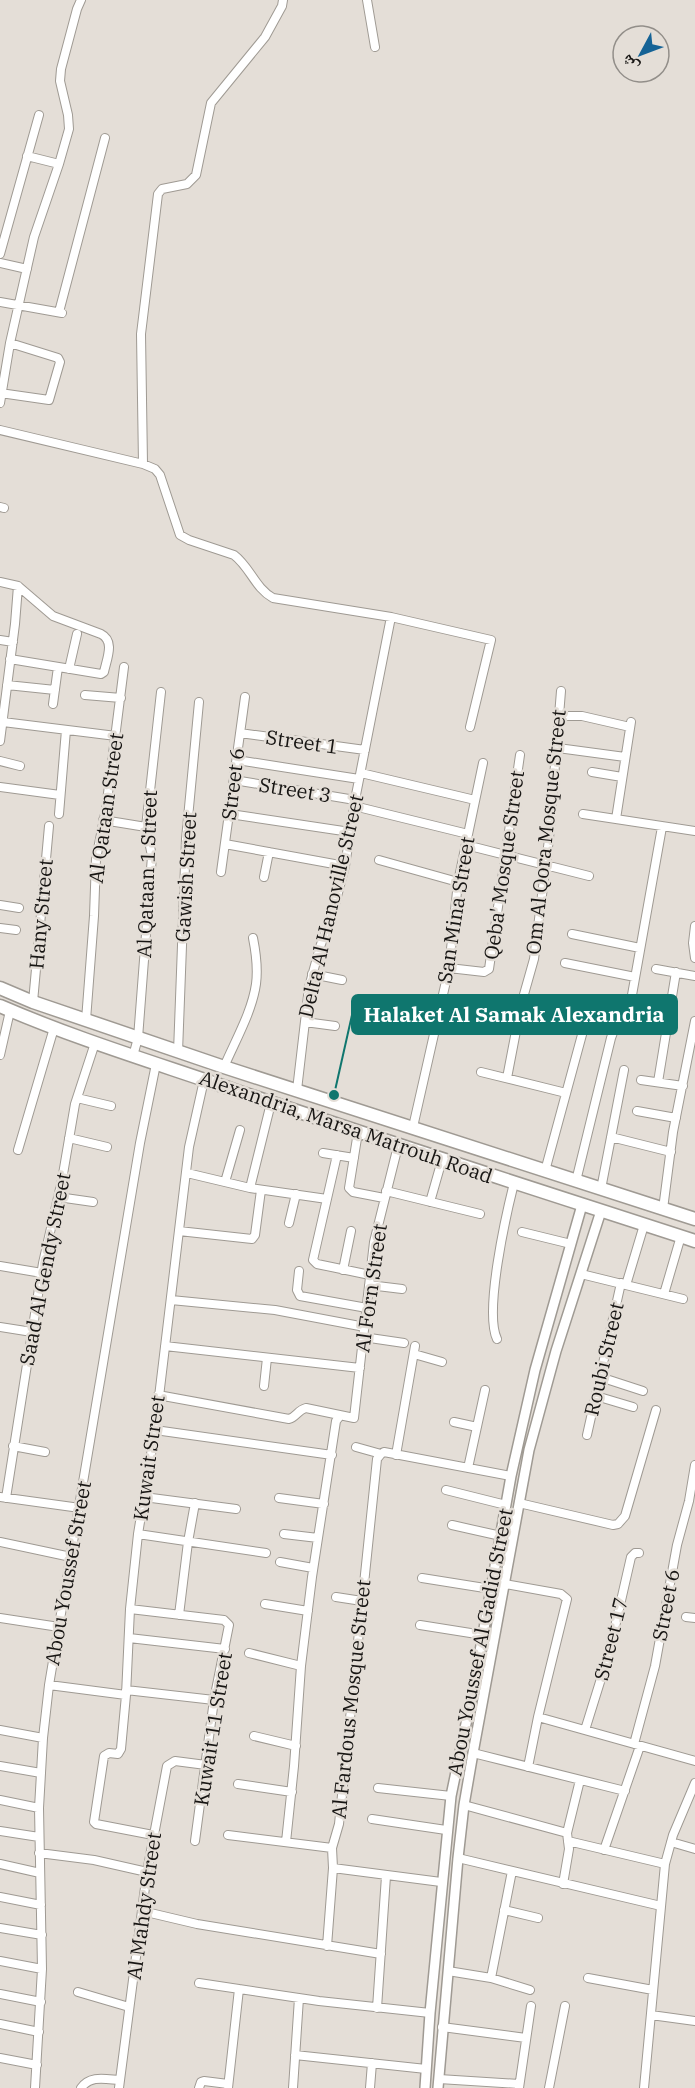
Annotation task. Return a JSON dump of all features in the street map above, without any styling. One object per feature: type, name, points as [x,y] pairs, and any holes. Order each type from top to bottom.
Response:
[{"type":"main road","name":"Alexandria, Marsa Matrouh Road","points":[[0,988],[33,1002],[178,1052],[695,1219]]},
{"type":"main road","name":"Alexandria, Marsa Matrouh Road","points":[[5,1008],[95,1043],[271,1103],[695,1241]]},
{"type":"main road","points":[[447,1162],[458,1141]]},
{"type":"street","points":[[0,403],[10,343],[27,270],[69,129],[60,81],[74,19],[81,0]]},
{"type":"street","points":[[143,464],[141,334],[158,194],[162,189],[187,184],[196,176],[211,103],[266,37],[283,0]]},
{"type":"street","points":[[367,0],[375,47]]},
{"type":"street","points":[[0,254],[39,115]]},
{"type":"street","points":[[0,302],[61,312],[105,138]]},
{"type":"street","points":[[27,156],[59,164]]},
{"type":"street","points":[[0,263],[27,270]]},
{"type":"street","points":[[1,393],[46,401],[51,396],[60,360],[10,343]]},
{"type":"street","points":[[0,430],[143,464],[155,469],[160,475],[180,535],[234,555],[265,594],[273,598],[391,617],[492,641],[470,728]]},
{"type":"street","points":[[0,582],[18,586],[53,616],[108,637],[110,643],[104,672],[99,674],[10,659]]},
{"type":"street","points":[[0,736],[18,586]]},
{"type":"street","name":"Delta Al Hanoville Street","points":[[297,1090],[312,974],[345,866],[391,617]]},
{"type":"street","points":[[69,669],[77,634]]},
{"type":"street","points":[[0,640],[13,642]]},
{"type":"street","points":[[53,704],[58,667]]},
{"type":"street","name":"Al Qataan Street","points":[[86,1020],[96,859],[116,736],[124,667]]},
{"type":"street","points":[[7,684],[55,690]]},
{"type":"street","name":"Om Al Qora Mosque Street","points":[[507,1078],[521,1005],[534,958],[558,748],[561,691]]},
{"type":"street","name":"Al Qataan 1 Street","points":[[133,1056],[138,1038],[152,856],[146,826],[161,692]]},
{"type":"street","points":[[85,695],[121,698]]},
{"type":"street","name":"Street 6","points":[[221,872],[245,697]]},
{"type":"street","name":"Gawish Street","points":[[178,1052],[186,839],[199,702]]},
{"type":"street","points":[[560,716],[582,716],[631,725],[616,819]]},
{"type":"street","points":[[3,722],[116,736]]},
{"type":"street","points":[[59,814],[66,730]]},
{"type":"street","name":"Street 1","points":[[240,733],[365,750]]},
{"type":"street","points":[[558,748],[625,757]]},
{"type":"street","name":"Qeba' Mosque Street","points":[[449,968],[483,972],[489,969],[520,755]]},
{"type":"street","name":"Street 1","points":[[237,760],[360,776],[475,800]]},
{"type":"street","points":[[0,762],[20,766]]},
{"type":"street","name":"San Mina Street","points":[[413,1127],[449,968],[458,882],[483,763]]},
{"type":"street","points":[[592,772],[622,777]]},
{"type":"street","name":"Street 3","points":[[234,780],[355,803],[468,834]]},
{"type":"street","points":[[0,787],[60,795]]},
{"type":"street","points":[[230,814],[350,832]]},
{"type":"street","points":[[583,814],[695,831]]},
{"type":"street","points":[[103,820],[146,826]]},
{"type":"street","name":"Hany Street","points":[[33,1002],[49,826]]},
{"type":"street","points":[[576,1181],[611,1038],[618,1019],[632,995],[663,827]]},
{"type":"street","points":[[225,844],[345,866]]},
{"type":"street","points":[[466,845],[589,876]]},
{"type":"street","points":[[264,877],[269,852]]},
{"type":"street","points":[[379,860],[458,882]]},
{"type":"street","points":[[0,905],[19,908]]},
{"type":"street","points":[[695,926],[695,958]]},
{"type":"street","points":[[0,928],[16,930]]},
{"type":"street","points":[[572,934],[640,948]]},
{"type":"street","points":[[224,1067],[250,1007],[256,985],[257,961],[254,938]]},
{"type":"street","points":[[565,963],[635,977]]},
{"type":"street","points":[[656,969],[695,976]]},
{"type":"street","points":[[658,1082],[676,972]]},
{"type":"street","points":[[312,974],[342,980]]},
{"type":"street","points":[[0,1055],[5,1008]]},
{"type":"street","points":[[663,1209],[670,1152],[695,1021]]},
{"type":"street","points":[[305,1022],[335,1026]]},
{"type":"street","points":[[18,1150],[54,1028]]},
{"type":"street","points":[[545,1171],[583,1031]]},
{"type":"street","name":"Saad Al Gendy Street","points":[[3,1497],[14,1446],[42,1274],[77,1098],[95,1043]]},
{"type":"street","name":"Abou Youssef Street","points":[[35,2088],[42,1970],[39,1808],[49,1685],[140,1143],[156,1064]]},
{"type":"street","points":[[600,1189],[624,1070]]},
{"type":"street","points":[[481,1072],[566,1093]]},
{"type":"street","name":"Kuwait Street","points":[[153,1835],[94,1823],[104,1756],[109,1753],[118,1754],[120,1751],[138,1533],[155,1430],[189,1147],[204,1080]]},
{"type":"street","points":[[641,1080],[683,1086]]},
{"type":"street","points":[[77,1098],[111,1106]]},
{"type":"street","points":[[250,1188],[271,1103]]},
{"type":"street","points":[[637,1111],[676,1118]]},
{"type":"street","points":[[225,1182],[240,1131]]},
{"type":"street","points":[[358,1132],[351,1190],[430,1202],[480,1214]]},
{"type":"street","points":[[611,1137],[670,1152]]},
{"type":"street","points":[[69,1138],[107,1147]]},
{"type":"street","name":"Al Forn Street","points":[[340,1416],[352,1418],[356,1416],[374,1242],[399,1146]]},
{"type":"street","points":[[323,1153],[354,1158]]},
{"type":"street","points":[[337,1155],[314,1262],[370,1275]]},
{"type":"street","points":[[430,1202],[447,1162]]},
{"type":"street","points":[[186,1173],[250,1188],[327,1199]]},
{"type":"street","points":[[497,1339],[492,1324],[493,1305],[497,1270],[514,1183]]},
{"type":"street","points":[[179,1231],[252,1239],[255,1235],[261,1190]]},
{"type":"street","points":[[289,1222],[296,1194]]},
{"type":"street","points":[[58,1197],[93,1202]]},
{"type":"street","name":"Abou Youssef Al Gadid Street","points":[[426,2088],[441,1882],[451,1796],[474,1685],[511,1476],[535,1370],[582,1205]]},
{"type":"street","name":"Abou Youssef Al Gadid Street","points":[[439,2083],[442,2026],[464,1805],[519,1503],[538,1414],[601,1211]]},
{"type":"street","name":"Roubi Street","points":[[587,1435],[624,1284],[644,1225]]},
{"type":"street","points":[[344,1270],[351,1231]]},
{"type":"street","points":[[522,1232],[571,1244]]},
{"type":"street","points":[[664,1294],[681,1236]]},
{"type":"street","points":[[0,1266],[42,1274]]},
{"type":"street","points":[[299,1271],[297,1290],[300,1296],[367,1308]]},
{"type":"street","points":[[580,1274],[683,1299]]},
{"type":"street","points":[[369,1285],[402,1289]]},
{"type":"street","points":[[171,1299],[275,1310],[364,1327]]},
{"type":"street","points":[[0,1327],[32,1332]]},
{"type":"street","points":[[363,1337],[404,1343]]},
{"type":"street","points":[[165,1346],[360,1368]]},
{"type":"street","points":[[396,1455],[416,1346]]},
{"type":"street","points":[[414,1354],[442,1362]]},
{"type":"street","points":[[264,1386],[267,1358]]},
{"type":"street","points":[[600,1377],[643,1391]]},
{"type":"street","points":[[468,1468],[485,1390]]},
{"type":"street","points":[[159,1395],[289,1419],[306,1408],[340,1416],[336,1421],[313,1568],[301,1666],[292,1792],[285,1842]]},
{"type":"street","points":[[596,1396],[633,1407]]},
{"type":"street","points":[[519,1503],[613,1525],[618,1524],[625,1516],[656,1410]]},
{"type":"street","points":[[454,1422],[477,1427]]},
{"type":"street","points":[[155,1430],[332,1455]]},
{"type":"street","points":[[14,1446],[45,1452]]},
{"type":"street","points":[[356,1447],[381,1454],[511,1476]]},
{"type":"street","name":"Al Fardous Mosque Street","points":[[327,1946],[333,1868],[332,1848],[339,1824],[377,1459],[381,1454]]},
{"type":"street","name":"Street 6","points":[[604,1850],[625,1791],[637,1745],[695,1465]]},
{"type":"street","points":[[446,1490],[506,1504]]},
{"type":"street","points":[[3,1497],[80,1508]]},
{"type":"street","points":[[144,1497],[236,1509]]},
{"type":"street","points":[[279,1498],[324,1504]]},
{"type":"street","points":[[130,1609],[179,1615],[195,1503]]},
{"type":"street","points":[[452,1525],[501,1536]]},
{"type":"street","points":[[138,1533],[266,1553]]},
{"type":"street","points":[[284,1534],[318,1538]]},
{"type":"street","points":[[0,1542],[71,1557]]},
{"type":"street","name":"Street 17","points":[[585,1731],[609,1653],[631,1557],[635,1552],[639,1553]]},
{"type":"street","points":[[280,1562],[313,1568]]},
{"type":"street","points":[[422,1578],[491,1589]]},
{"type":"street","points":[[505,1584],[561,1594],[567,1599],[528,1767]]},
{"type":"street","points":[[336,1597],[362,1601]]},
{"type":"street","points":[[265,1604],[308,1611]]},
{"type":"street","name":"Kuwait 11 Street","points":[[179,1615],[224,1620],[230,1629],[214,1700],[195,1841]]},
{"type":"street","points":[[0,1618],[59,1627]]},
{"type":"street","points":[[420,1625],[483,1635]]},
{"type":"street","points":[[129,1638],[225,1649]]},
{"type":"street","points":[[249,1653],[301,1666]]},
{"type":"street","points":[[49,1685],[214,1700]]},
{"type":"street","points":[[474,1685],[486,1687]]},
{"type":"street","points":[[538,1717],[695,1761]]},
{"type":"street","points":[[0,1730],[43,1738]]},
{"type":"street","points":[[254,1736],[296,1746]]},
{"type":"street","points":[[473,1753],[625,1791]]},
{"type":"street","name":"Al Mahdy Street","points":[[119,2084],[147,1872],[167,1766],[175,1761],[206,1765]]},
{"type":"street","points":[[0,1766],[41,1773]]},
{"type":"street","points":[[563,1884],[569,1848],[568,1837],[580,1780]]},
{"type":"street","points":[[644,2088],[665,1864],[671,1842],[695,1783]]},
{"type":"street","points":[[238,1784],[292,1792]]},
{"type":"street","points":[[378,1788],[451,1796]]},
{"type":"street","points":[[0,1800],[39,1808]]},
{"type":"street","points":[[464,1805],[604,1850],[665,1864]]},
{"type":"street","points":[[372,1819],[446,1830]]},
{"type":"street","points":[[0,1831],[39,1838]]},
{"type":"street","points":[[228,1835],[332,1848]]},
{"type":"street","points":[[671,1842],[695,1849]]},
{"type":"street","points":[[39,1853],[94,1860],[147,1872]]},
{"type":"street","points":[[458,1858],[661,1906]]},
{"type":"street","points":[[0,1864],[40,1873]]},
{"type":"street","points":[[333,1868],[441,1882]]},
{"type":"street","points":[[491,1978],[512,1871]]},
{"type":"street","points":[[377,2008],[386,1876]]},
{"type":"street","points":[[0,1897],[41,1905]]},
{"type":"street","points":[[504,1910],[538,1918]]},
{"type":"street","points":[[142,1911],[197,1924],[381,1954]]},
{"type":"street","points":[[0,1928],[42,1935]]},
{"type":"street","points":[[0,1961],[42,1970]]},
{"type":"street","points":[[448,1971],[491,1978],[530,1990]]},
{"type":"street","points":[[588,1978],[653,1990]]},
{"type":"street","points":[[199,1983],[299,1998],[430,2013]]},
{"type":"street","points":[[199,2088],[201,2082],[204,2081],[228,2086],[239,1989]]},
{"type":"street","points":[[78,1992],[129,2007]]},
{"type":"street","points":[[0,1994],[40,2002]]},
{"type":"street","points":[[293,2088],[299,1998]]},
{"type":"street","points":[[439,2083],[519,2086],[531,2006]]},
{"type":"street","points":[[549,2088],[565,2006]]},
{"type":"street","points":[[651,2015],[695,2021]]},
{"type":"street","points":[[0,2024],[39,2032]]},
{"type":"street","points":[[442,2026],[526,2038]]},
{"type":"street","points":[[295,2055],[426,2069]]},
{"type":"street","points":[[0,2058],[37,2065]]},
{"type":"street","points":[[370,2088],[372,2063]]},
{"type":"street","points":[[81,2088],[87,2081],[93,2079],[119,2084]]},
{"type":"place","name":"Halaket Al Samak Alexandria","points":[[334,1095]]}]
